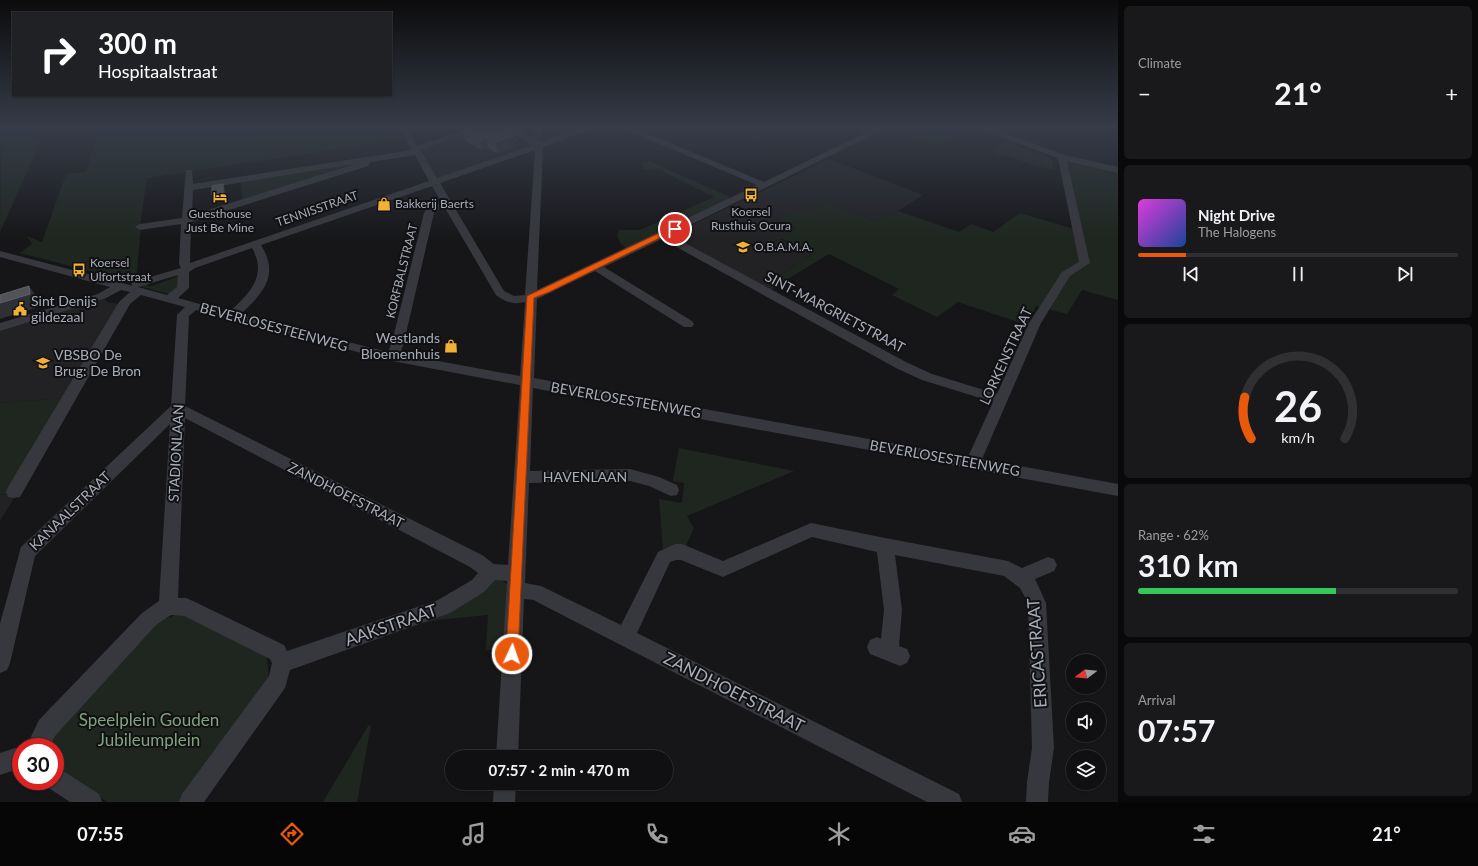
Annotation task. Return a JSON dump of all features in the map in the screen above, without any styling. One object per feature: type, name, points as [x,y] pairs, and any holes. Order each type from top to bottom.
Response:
[{"type":"street","points":[[140,227],[187,220],[236,192],[342,165]]},
{"type":"street","points":[[188,188],[236,192],[358,165]]},
{"type":"street","points":[[424,165],[500,293],[513,301],[521,300],[546,291],[805,165]]},
{"type":"street","name":"TENNISSTRAAT","points":[[138,288],[171,273],[482,165]]},
{"type":"street","points":[[507,750],[538,165]]},
{"type":"street","points":[[717,165],[764,185]]},
{"type":"street","name":"LORKENSTRAAT","points":[[972,463],[1035,323],[1066,274],[1085,263],[1064,165]]},
{"type":"street","points":[[1100,165],[1118,170]]},
{"type":"street","points":[[170,299],[183,288],[186,269],[184,264],[189,172]]},
{"type":"street","name":"KORFBALSTRAAT","points":[[392,357],[398,342],[429,213],[431,208],[448,204]]},
{"type":"street","name":"SINT-MARGRIETSTRAAT","points":[[662,235],[901,365],[927,377],[1001,400]]},
{"type":"street","points":[[232,316],[256,290],[265,271],[265,262],[262,253],[255,244]]},
{"type":"street","name":"BEVERLOSESTEENWEG","points":[[0,254],[120,286],[138,288],[194,306],[392,357],[1118,490]]},
{"type":"street","points":[[596,267],[688,324]]},
{"type":"street","points":[[0,327],[102,296],[120,286]]},
{"type":"street","points":[[14,492],[125,302],[138,288]]},
{"type":"street","name":"STADIONLAAN","points":[[168,606],[183,315],[194,306]]},
{"type":"street","name":"ZANDHOEFSTRAAT","points":[[178,408],[476,561],[490,572],[515,582],[951,802]]},
{"type":"street","name":"KANAALSTRAAT","points":[[0,663],[27,552],[178,408]]},
{"type":"street","name":"HAVENLAAN","points":[[521,477],[630,475],[653,481],[671,490]]},
{"type":"street","name":"ERICASTRAAT","points":[[625,637],[664,557],[675,552],[682,552],[723,570],[811,530],[885,546],[1008,569],[1022,577],[1033,589],[1038,603],[1043,748],[1038,782],[1037,802]]},
{"type":"street","points":[[885,546],[893,610],[889,651]]},
{"type":"street","points":[[1022,577],[1048,565]]},
{"type":"street","name":"AAKSTRAAT","points":[[282,664],[443,607],[478,586],[490,572]]},
{"type":"street","points":[[42,738],[47,728],[150,620],[168,606],[186,607],[277,652],[282,664],[278,681],[190,802]]},
{"type":"street","points":[[0,764],[12,760]]},
{"type":"street","points":[[64,785],[91,802]]},
{"type":"street","points":[[504,802],[505,790]]},
{"type":"shaded area","points":[[428,165],[475,165],[437,179]]},
{"type":"shaded area","points":[[816,165],[846,165],[923,195],[898,211],[874,221],[826,201],[802,213],[776,219],[796,229],[780,239],[812,255],[779,276],[786,280],[769,291],[673,237],[673,234]]},
{"type":"shaded area","name":"VBSBO De Brug: De Bron","points":[[104,298],[107,302],[119,304],[65,398],[0,403],[0,329]]},
{"type":"shaded area","points":[[17,493],[0,521],[0,495]]},
{"type":"green space","points":[[1,165],[30,165],[0,232]]},
{"type":"green space","points":[[88,165],[230,165],[147,178],[140,225],[136,283],[20,253],[32,244],[27,236],[42,242],[66,174],[86,172]]},
{"type":"green space","points":[[349,165],[244,199],[242,199],[241,182]]},
{"type":"green space","points":[[642,165],[659,165],[732,198],[626,248],[621,244],[617,236],[619,230],[640,230],[714,197],[660,170],[645,169]]},
{"type":"green space","points":[[1036,165],[1053,165],[1054,169]]},
{"type":"green space","points":[[1066,165],[1093,165],[1118,171],[1118,300],[1082,290],[1067,314],[1036,306],[1027,325],[958,302],[937,317],[892,295],[899,289],[829,254],[786,280],[779,276],[812,255],[780,238],[796,229],[776,219],[793,211],[802,213],[826,201],[874,221],[898,211],[959,232],[971,224],[993,232],[1020,213],[1074,229]]},
{"type":"green space","points":[[179,273],[180,287],[169,294],[139,286],[146,283],[149,287],[176,277],[174,274]]},
{"type":"green space","points":[[65,398],[11,493],[0,495],[0,403]]},
{"type":"green space","points":[[679,448],[794,471],[687,516],[694,528],[685,548],[672,546],[663,550],[659,499],[682,503],[684,483],[673,481]]},
{"type":"green space","points":[[498,578],[507,584],[503,650],[486,650],[488,615],[437,620],[399,628],[488,581]]},
{"type":"green space","name":"Speelplein Gouden Jubileumplein","points":[[179,614],[267,656],[269,681],[182,802],[107,802],[64,774],[64,738],[50,738],[158,621]]},
{"type":"green space","points":[[371,725],[357,802],[323,802],[368,726]]},
{"type":"building","points":[[223,184],[223,193],[212,195],[212,186]]},
{"type":"building","points":[[29,286],[30,294],[0,303],[0,295]]},
{"type":"place","name":"Koersel Rusthuis Ocura","points":[[751,195]]},
{"type":"place","name":"Guesthouse Just Be Mine","points":[[220,197]]},
{"type":"place","name":"Bakkerij Baerts","points":[[384,204]]},
{"type":"place","name":"O.B.A.M.A.","points":[[743,247]]},
{"type":"place","name":"Koersel Ulfortstraat","points":[[79,270]]},
{"type":"place","name":"Sint Denijs gildezaal","points":[[20,309]]},
{"type":"place","name":"Westlands Bloemenhuis","points":[[451,346]]},
{"type":"place","name":"VBSBO De Brug: De Bron","points":[[43,363]]},
{"type":"route","points":[[512,654],[531,296],[546,291],[675,229]]}]
